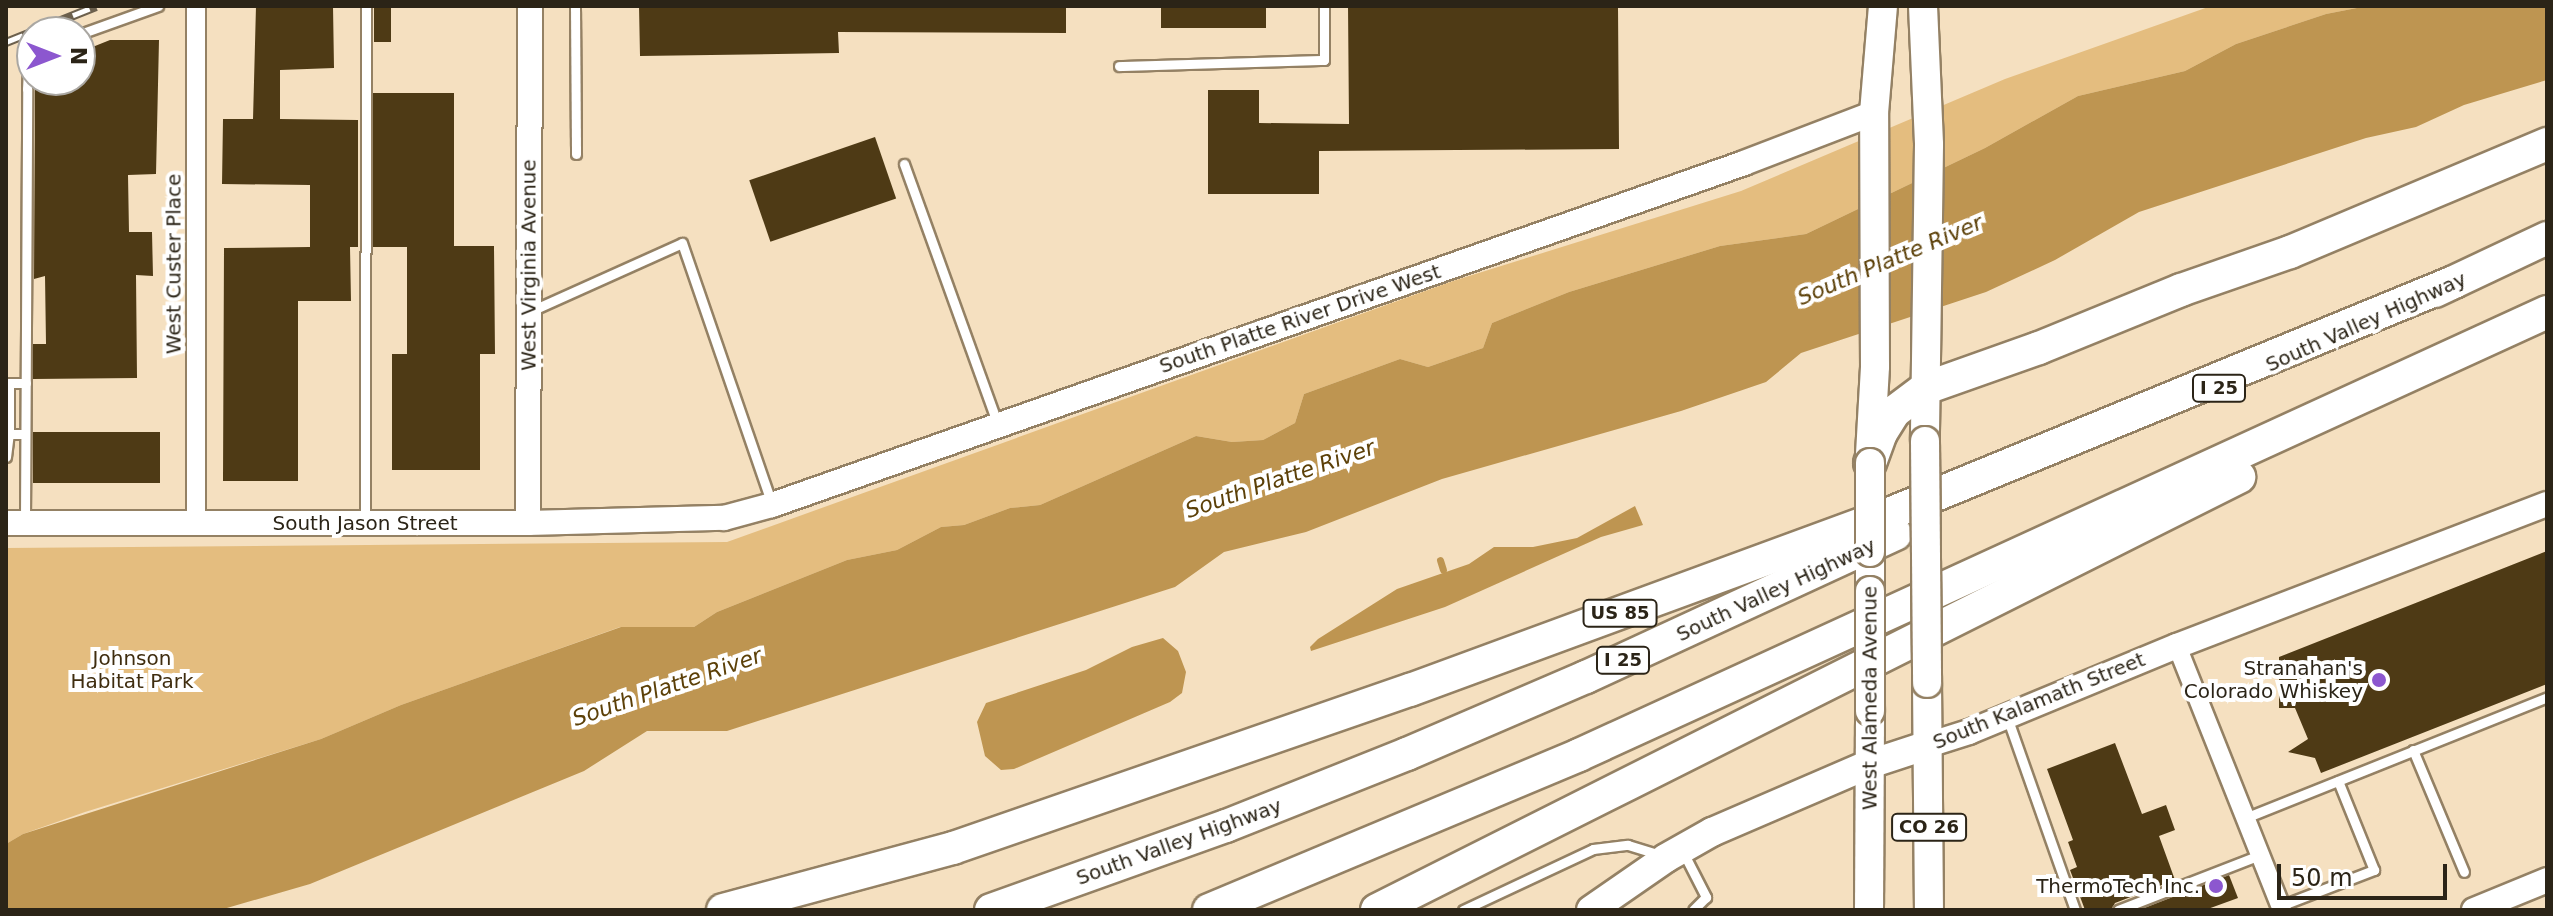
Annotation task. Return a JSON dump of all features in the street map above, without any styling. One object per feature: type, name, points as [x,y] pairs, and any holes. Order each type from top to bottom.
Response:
[{"type":"highway","points":[[1870,463],[1894,412],[1926,388],[2039,348],[2181,290],[2290,252],[2547,144]]},
{"type":"highway","name":"South Valley Highway","points":[[991,910],[1226,826],[1503,713],[2547,238]]},
{"type":"highway","name":"US 85","points":[[723,910],[953,848],[1410,690],[1865,523],[2454,282]]},
{"type":"highway","points":[[1209,910],[1579,755],[2547,312]]},
{"type":"highway","points":[[1377,910],[2290,451],[2484,342]]},
{"type":"main road","name":"West Alameda Avenue","points":[[1869,910],[1870,463],[1875,366],[1874,113],[1883,6]]},
{"type":"main road","name":"CO 26","points":[[1923,6],[1929,145],[1925,441],[1929,910]]},
{"type":"main road","name":"South Kalamath Street","points":[[1591,910],[1674,854],[1753,813],[1870,764],[1928,745]]},
{"type":"street","name":"West Custer Place","points":[[196,6],[196,523]]},
{"type":"street","name":"West Virginia Avenue","points":[[528,523],[530,6]]},
{"type":"street","name":"South Platte River Drive West","points":[[724,518],[772,505],[998,426],[1744,163],[1874,113]]},
{"type":"street","name":"South Kalamath Street","points":[[1928,745],[1969,732],[2006,714],[2177,646],[2547,504]]},
{"type":"street","name":"South Jason Street","points":[[16,523],[528,523],[724,518]]},
{"type":"street","points":[[2177,646],[2281,908]]},
{"type":"street","points":[[2474,910],[2547,880]]},
{"type":"lane","points":[[96,28],[158,6]]},
{"type":"lane","points":[[365,523],[366,6]]},
{"type":"lane","points":[[575,6],[576,154]]},
{"type":"lane","points":[[1119,66],[1324,60],[1324,6]]},
{"type":"lane","points":[[16,523],[25,434],[27,96]]},
{"type":"lane","points":[[904,164],[998,426]]},
{"type":"lane","points":[[529,312],[682,243],[772,505]]},
{"type":"lane","points":[[6,457],[9,383],[26,383]]},
{"type":"lane","points":[[9,434],[25,434]]},
{"type":"lane","points":[[2245,818],[2547,697]]},
{"type":"lane","points":[[2006,714],[2075,910]]},
{"type":"lane","points":[[2413,750],[2464,872]]},
{"type":"lane","points":[[2281,908],[2374,870],[2338,781]]},
{"type":"lane","points":[[1463,910],[1593,849],[1628,845],[1674,854],[1706,897],[1693,910]]},
{"type":"lane","points":[[2118,910],[2260,855]]},
{"type":"green space","name":"Johnson Habitat Park","points":[[2211,6],[2367,6],[2326,14],[2236,44],[2185,71],[2078,96],[1985,148],[1806,234],[1720,246],[1569,292],[1492,323],[1483,348],[1428,367],[1400,359],[1304,394],[1295,423],[1263,440],[1232,442],[1196,436],[1040,505],[1010,508],[964,525],[941,527],[897,550],[847,560],[717,612],[694,627],[620,627],[401,705],[321,739],[85,812],[23,834],[6,844],[6,548],[727,542],[1453,281],[1741,191],[2005,79]]},
{"type":"water","name":"South Platte River","points":[[2367,6],[2547,6],[2547,80],[2464,105],[2416,127],[2366,138],[2139,212],[2055,260],[1986,292],[1801,353],[1766,382],[1681,411],[1442,479],[1306,532],[1224,552],[1175,587],[727,731],[647,731],[584,771],[310,884],[220,910],[6,910],[6,844],[23,834],[321,739],[401,705],[621,627],[694,627],[717,612],[847,560],[897,550],[941,527],[964,525],[1010,508],[1040,505],[1196,436],[1232,442],[1263,440],[1295,423],[1304,394],[1400,359],[1428,367],[1483,348],[1492,323],[1569,292],[1720,246],[1806,234],[1985,148],[2078,96],[2185,71],[2236,44],[2326,14]]},
{"type":"water","points":[[1635,506],[1643,525],[1601,537],[1445,607],[1311,651],[1310,647],[1318,639],[1397,589],[1469,564],[1494,547],[1533,547],[1577,538]]},
{"type":"water","points":[[1163,638],[1178,651],[1186,672],[1182,693],[1170,702],[1014,769],[1001,770],[985,756],[977,722],[986,703],[1086,670],[1132,647]]},
{"type":"building","points":[[256,6],[333,6],[334,68],[280,70],[280,119],[358,120],[358,247],[350,247],[351,301],[298,301],[298,481],[223,481],[224,248],[310,247],[310,185],[222,184],[223,119],[253,119]]},
{"type":"building","points":[[374,6],[391,6],[391,42],[374,42]]},
{"type":"building","points":[[639,6],[1066,6],[1066,33],[838,32],[839,53],[640,56]]},
{"type":"building","points":[[1161,6],[1266,6],[1266,28],[1161,28]]},
{"type":"building","points":[[1348,6],[1618,6],[1619,149],[1319,151],[1319,194],[1208,194],[1208,90],[1259,90],[1259,123],[1349,124]]},
{"type":"building","points":[[110,40],[159,40],[156,174],[128,175],[129,232],[152,232],[153,276],[136,275],[137,378],[33,379],[33,344],[46,344],[45,276],[34,279],[35,96],[96,96],[96,46]]},
{"type":"building","points":[[373,93],[454,93],[454,246],[494,246],[495,354],[480,354],[480,470],[392,470],[392,354],[407,354],[407,247],[373,247]]},
{"type":"building","points":[[875,137],[896,198],[770,242],[749,180]]},
{"type":"building","points":[[33,432],[160,432],[160,483],[33,483]]},
{"type":"building","name":"Stranahan's Colorado Whiskey","points":[[2547,551],[2547,684],[2321,773],[2315,758],[2288,752],[2308,739],[2295,708],[2279,708],[2279,657]]},
{"type":"building","points":[[2115,743],[2142,814],[2166,805],[2175,830],[2159,836],[2175,880],[2115,903],[2111,910],[2085,910],[2070,870],[2077,867],[2068,842],[2073,840],[2047,769]]},
{"type":"building","name":"ThermoTech Inc.","points":[[2229,875],[2238,898],[2205,910],[2139,910]]},
{"type":"waterway","points":[[1440,560],[1443,570]]},
{"type":"railway","points":[[6,42],[96,6]]},
{"type":"place","name":"Stranahan's Colorado Whiskey","points":[[2379,680]]},
{"type":"place","name":"ThermoTech Inc.","points":[[2216,886]]}]
